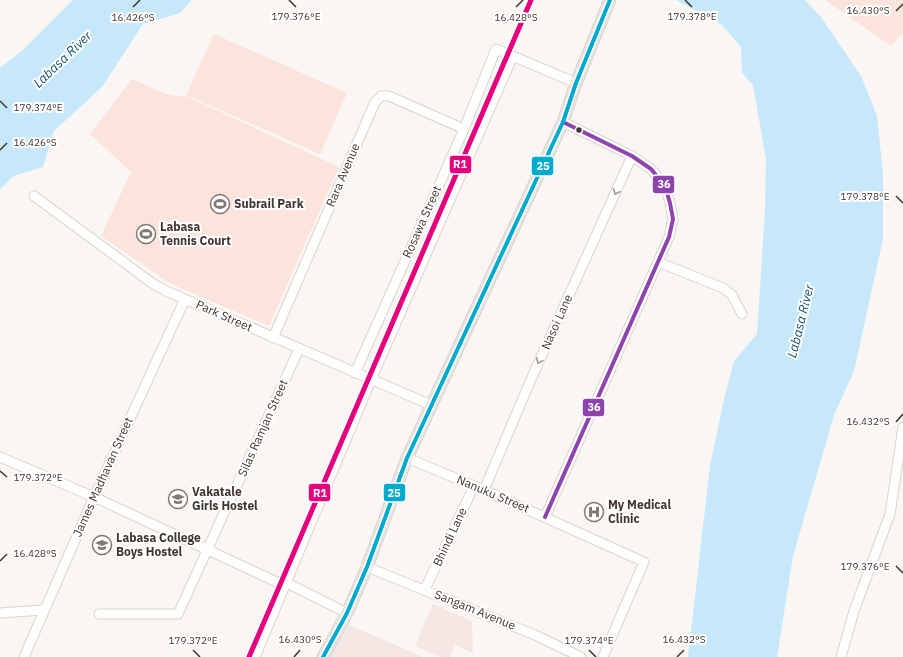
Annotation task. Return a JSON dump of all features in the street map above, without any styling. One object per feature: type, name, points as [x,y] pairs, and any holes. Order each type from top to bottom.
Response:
[{"type":"main road","points":[[323,657],[347,613],[367,567],[407,458],[563,122],[576,83],[610,0]]},
{"type":"street","name":"Rosawa Street","points":[[356,373],[464,129],[496,49],[513,56]]},
{"type":"street","points":[[255,657],[371,380],[513,56],[576,83]]},
{"type":"street","name":"Rara Avenue","points":[[273,338],[375,102],[381,96],[389,96],[464,129]]},
{"type":"street","points":[[546,517],[658,262],[668,237],[673,218],[665,186],[652,169],[632,156],[563,122]]},
{"type":"street","name":"Nasoi Lane","points":[[484,490],[532,377],[632,156]]},
{"type":"street","name":"Park Street","points":[[34,196],[152,283],[273,338],[431,405]]},
{"type":"street","points":[[658,262],[723,288],[732,295],[742,314]]},
{"type":"street","name":"James Madhavan Street","points":[[24,657],[43,610],[185,299]]},
{"type":"street","name":"Silas Ramjan Street","points":[[99,614],[178,614],[299,349]]},
{"type":"street","points":[[841,657],[854,611],[890,514],[903,427]]},
{"type":"street","points":[[0,457],[94,497],[281,584],[287,583],[347,613]]},
{"type":"street","name":"Nanuku Street","points":[[407,458],[546,517],[644,562],[603,657]]},
{"type":"street","name":"Bhindi Lane","points":[[425,589],[474,486]]},
{"type":"street","name":"Sangam Avenue","points":[[367,567],[425,589],[535,635],[581,657]]},
{"type":"street","points":[[0,613],[43,610]]},
{"type":"shaded area","points":[[825,0],[903,0],[903,32],[891,46]]},
{"type":"shaded area","points":[[214,34],[347,93],[320,154],[186,95]]},
{"type":"shaded area","name":"Subrail Park","points":[[132,79],[158,91],[172,95],[184,95],[339,167],[269,326],[171,284],[101,236],[131,172],[90,134]]},
{"type":"shaded area","points":[[433,604],[472,621],[473,653],[455,645],[450,657],[441,657],[415,646]]},
{"type":"shaded area","points":[[345,623],[423,657],[330,657]]},
{"type":"water","name":"Labasa River","points":[[73,0],[192,0],[180,13],[143,24],[102,87],[54,131],[43,167],[13,176],[0,189],[0,68],[23,50]]},
{"type":"water","name":"Labasa River","points":[[676,0],[805,0],[821,17],[861,76],[877,116],[883,174],[883,239],[854,371],[834,415],[793,556],[777,657],[688,657],[710,466],[724,399],[734,361],[757,334],[765,211],[766,159],[753,85],[742,73],[741,47],[722,25]]},
{"type":"transit line","name":"R1","points":[[249,657],[531,0]]},
{"type":"transit line","name":"25","points":[[323,657],[347,613],[367,567],[407,458],[563,122],[576,83],[610,0]]},
{"type":"transit line","name":"36","points":[[545,517],[669,237],[673,219],[665,186],[651,169],[632,156],[563,122]]},
{"type":"place","name":"Subrail Park","points":[[220,204]]},
{"type":"place","name":"Labasa Tennis Court","points":[[146,234]]},
{"type":"place","name":"Vakatale Girls Hostel","points":[[178,499]]},
{"type":"place","name":"My Medical Clinic","points":[[594,512]]},
{"type":"place","name":"Labasa College Boys Hostel","points":[[102,545]]}]
